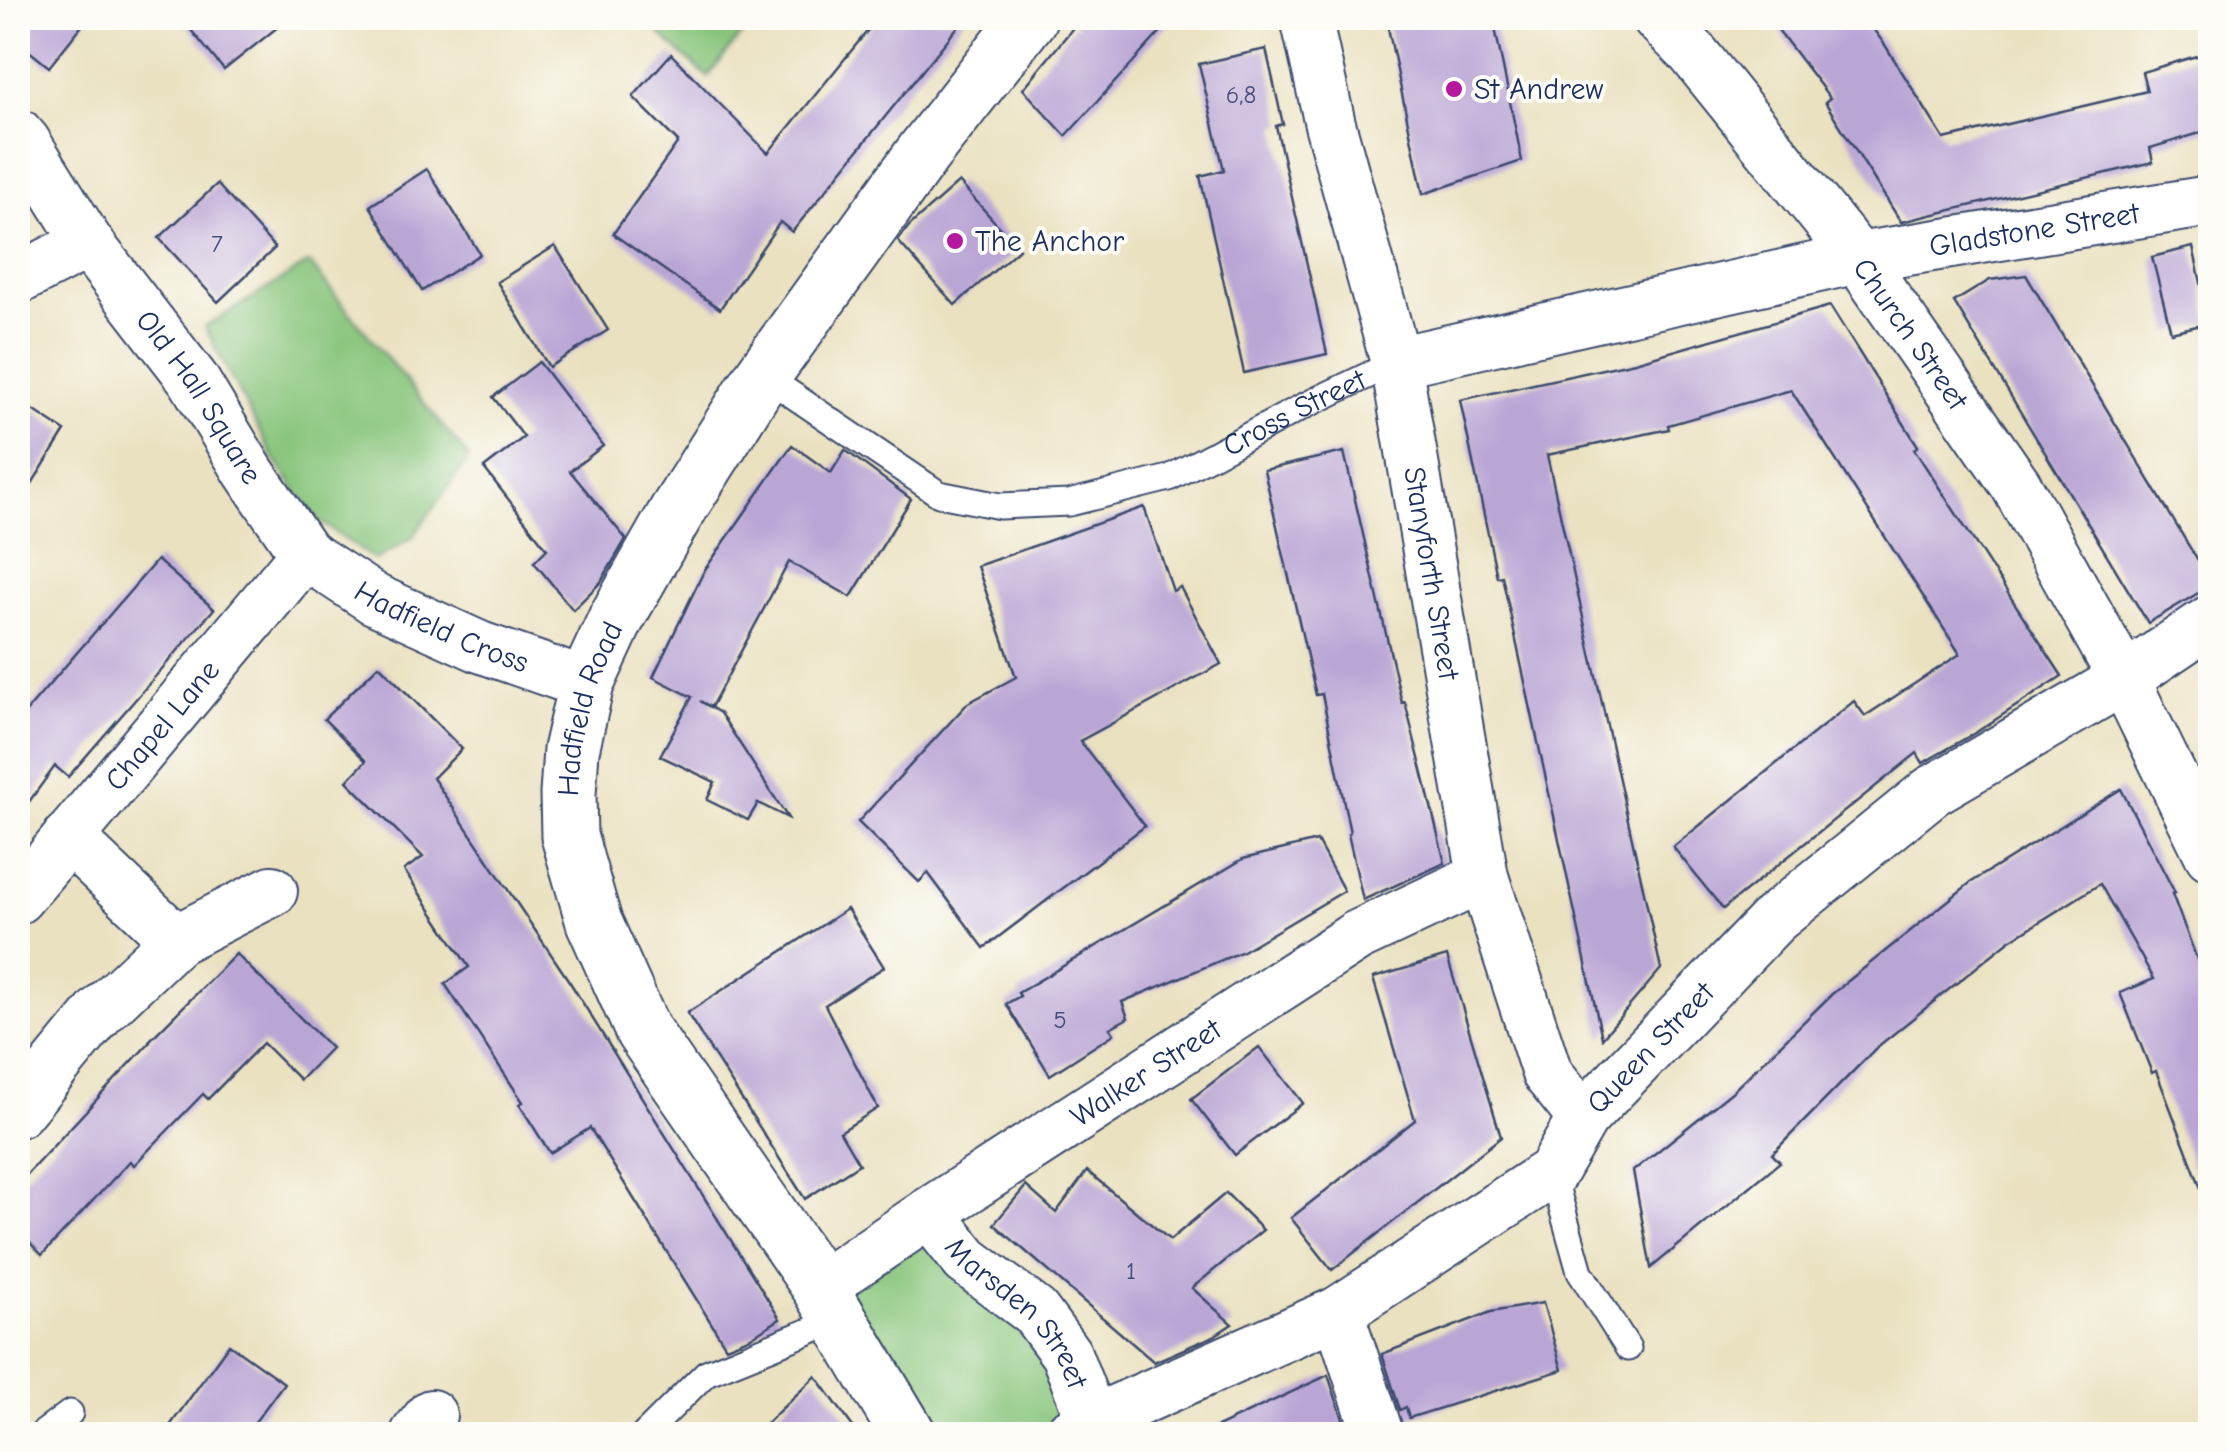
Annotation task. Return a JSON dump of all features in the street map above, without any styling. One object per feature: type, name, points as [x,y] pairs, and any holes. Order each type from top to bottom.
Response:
[{"type":"street","name":"Hadfield Road","points":[[908,1434],[829,1303],[643,1030],[594,922],[569,836],[571,750],[586,684],[616,619],[676,513],[763,375],[924,152],[1029,18]]},
{"type":"street","name":"Stanyforth Street","points":[[1306,18],[1330,124],[1396,362],[1484,877],[1547,1073],[1583,1118]]},
{"type":"street","name":"Church Street","points":[[1658,18],[1692,52],[1858,258],[2016,486],[2124,679],[2210,855]]},
{"type":"street","name":"Old Hall Square","points":[[18,134],[88,243],[193,379],[305,554]]},
{"type":"street","name":"Gladstone Street","points":[[1858,258],[2210,201]]},
{"type":"street","points":[[18,279],[88,243]]},
{"type":"street","name":"Cross Street","points":[[1396,362],[1858,258]]},
{"type":"street","name":"Hadfield Cross","points":[[305,554],[374,599],[480,647],[586,684]]},
{"type":"street","name":"Chapel Lane","points":[[18,898],[305,554]]},
{"type":"street","name":"Queen Street","points":[[1081,1428],[1338,1312],[1552,1172],[1583,1118],[1774,918],[1932,791],[2124,679],[2210,621]]},
{"type":"street","points":[[68,837],[176,940]]},
{"type":"street","name":"Walker Street","points":[[829,1303],[928,1213],[1357,936],[1484,877]]},
{"type":"street","points":[[18,1112],[100,1012],[176,940],[272,891]]},
{"type":"street","name":"Marsden Street","points":[[928,1213],[966,1260],[1035,1312],[1066,1354],[1081,1428]]},
{"type":"street","points":[[1338,1312],[1378,1434]]},
{"type":"lane","name":"Cross Street","points":[[763,375],[940,494],[1000,506],[1068,503],[1169,478],[1396,362]]},
{"type":"lane","points":[[1552,1172],[1580,1272],[1628,1348]]},
{"type":"lane","points":[[645,1434],[706,1373],[829,1303]]},
{"type":"lane","points":[[42,1434],[70,1413]]},
{"type":"green space","points":[[645,18],[754,18],[708,77]]},
{"type":"green space","points":[[309,263],[469,458],[412,538],[375,560],[316,519],[274,459],[205,327]]},
{"type":"green space","points":[[925,1235],[1015,1316],[1073,1413],[1038,1434],[921,1434],[840,1295]]},
{"type":"building","points":[[18,18],[88,18],[49,67],[18,42]]},
{"type":"building","points":[[181,18],[289,18],[224,70]]},
{"type":"building","points":[[878,18],[965,18],[792,232],[780,222],[720,309],[613,234],[678,142],[633,97],[671,54],[768,153]]},
{"type":"building","points":[[1081,18],[1173,18],[1066,136],[1023,89]]},
{"type":"building","name":"St Andrew","points":[[1386,18],[1493,18],[1522,161],[1423,194]]},
{"type":"building","points":[[1769,18],[1865,18],[1944,139],[2147,91],[2142,72],[2210,52],[2210,130],[2150,148],[2153,162],[1901,222],[1825,102],[1830,98]]},
{"type":"building","points":[[1266,49],[1283,124],[1276,126],[1327,354],[1244,373],[1200,176],[1224,170],[1199,64]]},
{"type":"building","points":[[427,169],[480,254],[422,291],[370,206]]},
{"type":"building","points":[[959,182],[1019,249],[955,305],[898,241],[909,226]]},
{"type":"building","points":[[217,184],[275,248],[218,302],[159,238]]},
{"type":"building","points":[[555,246],[608,330],[549,367],[497,282]]},
{"type":"building","points":[[2193,247],[2210,323],[2171,332],[2152,257]]},
{"type":"building","points":[[2026,275],[2210,581],[2210,586],[2148,623],[1954,302],[1990,280]]},
{"type":"building","points":[[1830,306],[1918,446],[1914,449],[2062,676],[1923,763],[1917,753],[1723,909],[1673,847],[1854,701],[1865,716],[1960,654],[1791,390],[1668,425],[1669,429],[1547,455],[1661,969],[1602,1038],[1460,400],[1635,362]]},
{"type":"building","points":[[539,362],[603,446],[570,471],[626,539],[601,582],[573,610],[534,562],[547,549],[484,468],[524,437],[493,397]]},
{"type":"building","points":[[18,400],[65,431],[18,506]]},
{"type":"building","points":[[792,445],[831,473],[845,450],[911,499],[851,597],[789,562],[711,707],[700,701],[720,713],[788,818],[758,803],[748,820],[707,800],[715,782],[660,756],[692,697],[653,677],[704,571]]},
{"type":"building","points":[[1344,452],[1402,703],[1405,702],[1445,863],[1363,900],[1322,694],[1316,695],[1264,470]]},
{"type":"building","points":[[1144,507],[1173,591],[1180,587],[1221,664],[1080,741],[1145,826],[984,948],[928,873],[919,882],[858,822],[968,703],[1016,677],[977,566]]},
{"type":"building","points":[[157,560],[214,609],[68,777],[55,766],[18,817],[18,721]]},
{"type":"building","points":[[379,665],[462,749],[433,778],[571,984],[780,1319],[751,1337],[726,1347],[590,1128],[550,1153],[519,1104],[523,1102],[445,984],[469,967],[404,870],[423,857],[347,781],[366,761],[324,719]]},
{"type":"building","points":[[2121,789],[2175,893],[2172,894],[2210,993],[2210,1203],[2207,1204],[2156,1071],[2152,1073],[2120,993],[2154,979],[2100,884],[2009,941],[1876,1048],[1772,1154],[1780,1162],[1651,1268],[1633,1171],[1733,1091],[1832,994],[1970,883]]},
{"type":"building","points":[[1317,841],[1344,891],[1241,952],[1122,1002],[1128,1018],[1110,1028],[1114,1034],[1050,1075],[1006,1004],[1020,996],[1018,993],[1243,859]]},
{"type":"building","points":[[847,909],[884,967],[825,1005],[878,1108],[840,1132],[859,1164],[805,1199],[687,1013]]},
{"type":"building","points":[[236,954],[331,1048],[300,1080],[263,1043],[208,1099],[203,1094],[134,1165],[130,1161],[42,1255],[18,1231],[18,1184],[149,1041]]},
{"type":"building","points":[[1447,956],[1501,1137],[1332,1270],[1291,1218],[1415,1120],[1373,978]]},
{"type":"building","points":[[1259,1047],[1303,1103],[1235,1155],[1191,1099]]},
{"type":"building","points":[[1087,1171],[1170,1240],[1226,1193],[1263,1230],[1192,1288],[1232,1324],[1154,1362],[994,1224],[1026,1186],[1056,1213]]},
{"type":"building","points":[[1543,1303],[1562,1370],[1409,1418],[1406,1407],[1400,1410],[1382,1354],[1491,1312]]},
{"type":"building","points":[[229,1344],[284,1383],[246,1434],[164,1434]]},
{"type":"building","points":[[1328,1375],[1348,1434],[1202,1434]]},
{"type":"building","points":[[816,1376],[858,1434],[755,1434]]},
{"type":"place","name":"St Andrew","points":[[1454,89]]},
{"type":"place","name":"The Anchor","points":[[955,241]]}]
